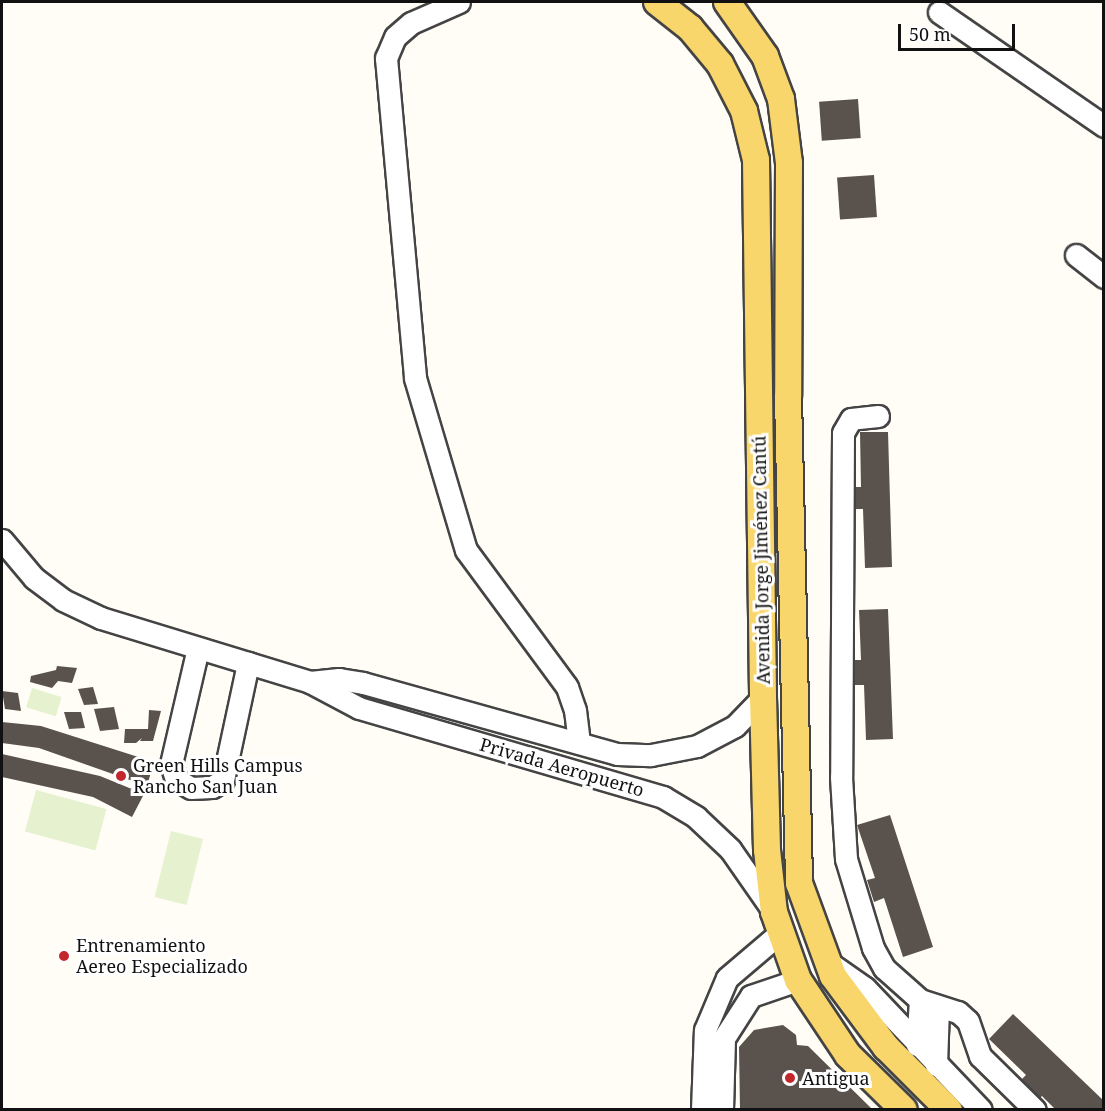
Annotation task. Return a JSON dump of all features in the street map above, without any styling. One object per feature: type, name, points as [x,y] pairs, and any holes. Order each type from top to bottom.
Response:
[{"type":"main road","name":"Avenida Jorge Jiménez Cantú","points":[[657,2],[690,28],[720,64],[744,111],[756,160],[767,850],[778,922],[798,980],[848,1055],[904,1110]]},
{"type":"main road","name":"Avenida Jorge Jiménez Cantú","points":[[727,2],[765,56],[786,121],[789,163],[788,396],[799,883],[832,976],[886,1047],[950,1110]]},
{"type":"street","points":[[459,2],[411,24],[395,37],[386,57],[414,378],[466,549],[567,687],[575,710],[579,743]]},
{"type":"street","points":[[939,12],[1104,126]]},
{"type":"street","points":[[1076,255],[1104,277]]},
{"type":"street","points":[[879,416],[851,419],[843,433],[843,837],[873,948],[900,986],[929,1003],[958,1012],[968,1021],[980,1056],[1035,1110]]},
{"type":"street","name":"Privada Aeropuerto","points":[[2,540],[34,578],[63,600],[101,618],[310,682],[359,708],[663,797],[696,817],[730,849],[778,922]]},
{"type":"street","points":[[198,648],[171,764],[176,779],[191,788],[212,787],[223,780],[248,663]]},
{"type":"street","name":"Privada Aeropuerto","points":[[310,682],[339,679],[363,682],[617,754],[651,755],[697,746],[735,726],[763,698]]},
{"type":"street","points":[[702,1110],[705,1030],[727,978],[778,922]]},
{"type":"street","points":[[828,962],[865,988],[981,1110]]},
{"type":"street","points":[[722,1110],[724,1038],[751,996],[798,980]]},
{"type":"street","points":[[917,1045],[929,1003]]},
{"type":"street","points":[[929,1003],[936,1065]]},
{"type":"green space","points":[[32,688],[62,697],[56,716],[26,707]]},
{"type":"green space","points":[[36,790],[107,809],[95,850],[25,832]]},
{"type":"green space","points":[[171,831],[203,839],[187,905],[155,897]]},
{"type":"building","points":[[858,99],[861,138],[822,141],[819,102]]},
{"type":"building","points":[[874,175],[877,217],[840,219],[837,178]]},
{"type":"building","points":[[860,432],[888,432],[892,567],[865,568],[863,509],[855,509],[854,487],[861,487]]},
{"type":"building","points":[[888,609],[893,739],[866,740],[864,685],[853,685],[853,660],[861,660],[859,610]]},
{"type":"building","points":[[57,666],[77,668],[72,683],[58,681],[52,688],[30,682],[31,676],[56,670]]},
{"type":"building","points":[[93,687],[98,704],[84,705],[78,689]]},
{"type":"building","points":[[2,691],[18,693],[21,711],[5,709]]},
{"type":"building","points":[[114,707],[119,729],[100,731],[94,709]]},
{"type":"building","points":[[149,710],[161,711],[153,741],[140,741],[142,738],[136,743],[124,743],[125,729],[148,729]]},
{"type":"building","points":[[64,712],[81,712],[85,728],[69,729]]},
{"type":"building","points":[[2,722],[41,726],[154,762],[147,786],[39,748],[2,743]]},
{"type":"building","points":[[2,754],[100,776],[144,794],[132,817],[93,797],[2,777]]},
{"type":"building","points":[[890,815],[933,947],[903,957],[884,898],[874,902],[867,880],[875,878],[857,825]]},
{"type":"building","points":[[1013,1014],[1104,1101],[1104,1110],[1056,1110],[1042,1096],[1037,1101],[1018,1083],[1026,1075],[989,1039]]},
{"type":"building","name":"Antigua","points":[[783,1025],[796,1035],[797,1045],[808,1046],[873,1110],[740,1110],[739,1047],[754,1030]]},
{"type":"place","name":"Green Hills Campus Rancho San Juan","points":[[121,776]]},
{"type":"place","name":"Entrenamiento Aereo Especializado","points":[[64,956]]},
{"type":"place","name":"Antigua","points":[[790,1078]]}]
